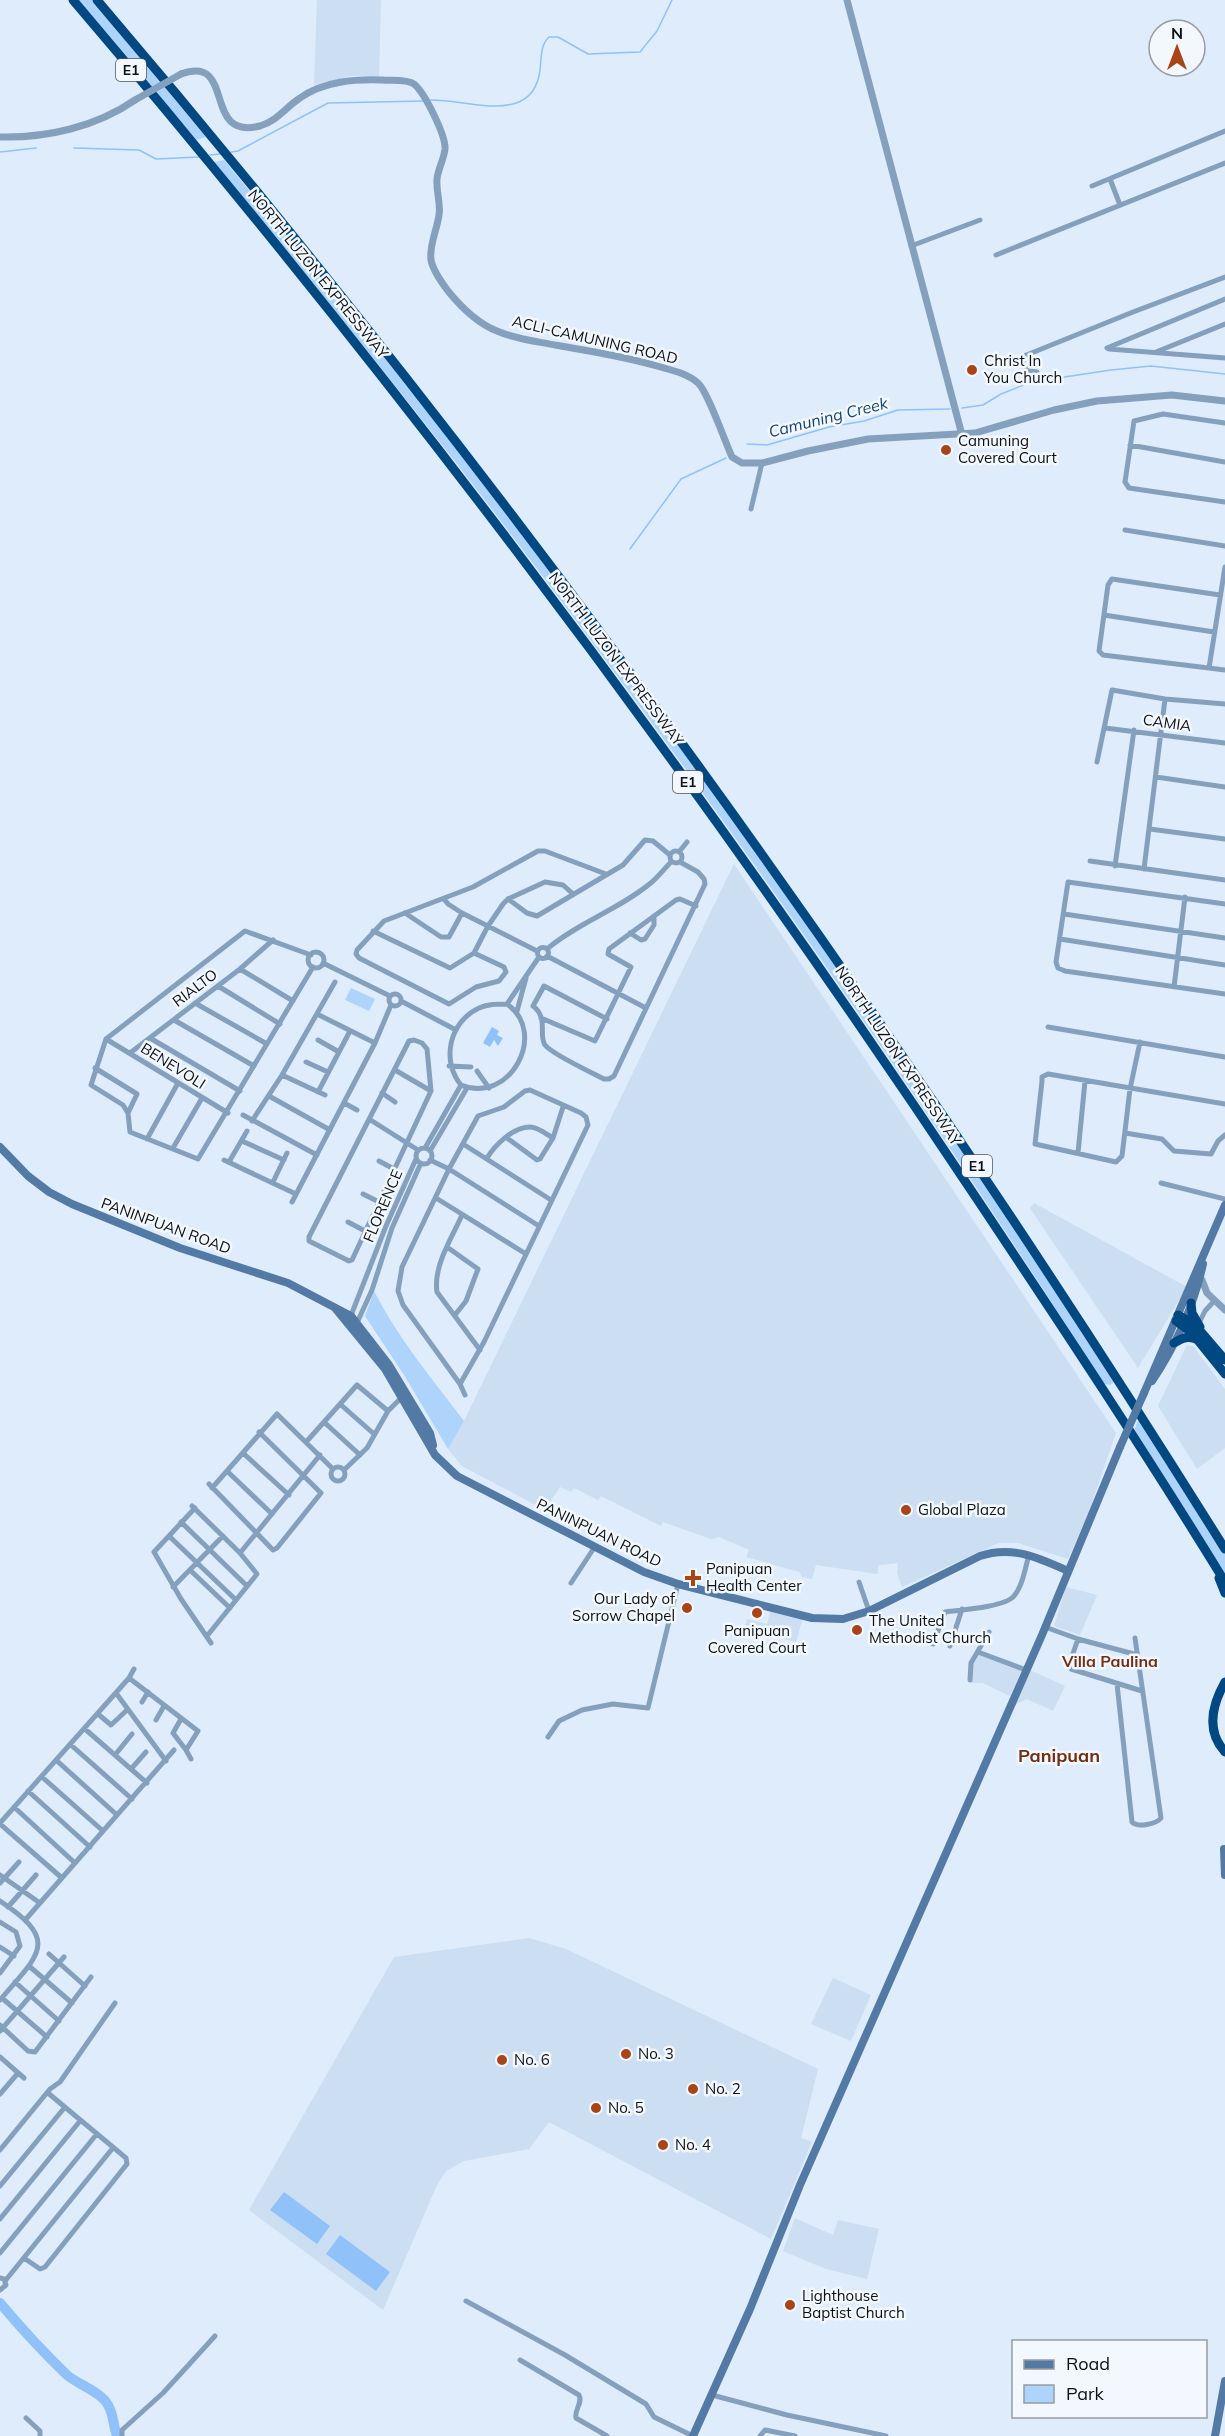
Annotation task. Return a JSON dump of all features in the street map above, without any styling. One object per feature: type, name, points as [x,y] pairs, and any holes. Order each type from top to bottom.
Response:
[{"type":"highway","name":"NORTH LUZON EXPRESSWAY","points":[[73,0],[397,396],[663,747],[897,1079],[1112,1401],[1225,1582]]},
{"type":"highway","name":"NORTH LUZON EXPRESSWAY","points":[[97,0],[397,366],[678,737],[912,1070],[1095,1342],[1225,1549]]},
{"type":"highway","points":[[1191,1303],[1192,1313],[1202,1339],[1225,1374]]},
{"type":"highway","points":[[1180,1320],[1225,1360]]},
{"type":"highway","points":[[1174,1343],[1184,1337],[1202,1339]]},
{"type":"highway","points":[[1214,1565],[1225,1593]]},
{"type":"highway","points":[[1225,1682],[1214,1708],[1213,1731],[1225,1752]]},
{"type":"highway","points":[[1214,1708],[1225,1692]]},
{"type":"main road","name":"PANINPUAN ROAD","points":[[0,1147],[28,1176],[48,1192],[72,1204],[180,1248],[288,1283],[335,1308],[356,1326],[404,1395],[435,1455],[457,1476],[644,1572],[678,1584],[812,1618],[843,1619],[869,1611],[985,1554],[1006,1551],[1029,1555],[1068,1571]]},
{"type":"main road","points":[[1144,1393],[1174,1343],[1203,1256],[1225,1205]]},
{"type":"main road","points":[[693,2436],[750,2308],[791,2205],[1045,1627],[1120,1447],[1144,1393],[1180,1320],[1191,1303],[1196,1277]]},
{"type":"main road","points":[[1224,1849],[1225,1875]]},
{"type":"main road","points":[[1215,2436],[1225,2381]]},
{"type":"street","points":[[847,0],[962,435]]},
{"type":"street","name":"ACLI-CAMUNING ROAD","points":[[0,137],[39,135],[97,122],[181,74],[199,71],[209,75],[216,85],[225,117],[234,125],[242,127],[260,126],[269,122],[308,93],[336,83],[369,80],[413,84],[444,136],[445,151],[437,178],[440,214],[431,254],[435,270],[449,292],[471,314],[496,331],[517,338],[639,361],[693,379],[703,388],[732,457],[742,463],[762,463],[868,438],[962,435],[985,431],[1054,410],[1096,401],[1164,395],[1197,396],[1225,401]]},
{"type":"street","points":[[1092,186],[1225,131]]},
{"type":"street","points":[[996,255],[1225,163]]},
{"type":"street","points":[[1110,179],[1120,205]]},
{"type":"street","points":[[911,246],[980,220]]},
{"type":"street","points":[[1037,372],[1027,369],[1023,364],[1024,356],[1225,277]]},
{"type":"street","points":[[1225,299],[1107,348],[1225,358]]},
{"type":"street","points":[[1154,352],[1225,324]]},
{"type":"street","points":[[1225,423],[1163,414],[1134,421],[1125,482],[1127,487],[1225,502]]},
{"type":"street","points":[[1130,445],[1225,462]]},
{"type":"street","points":[[751,509],[762,463]]},
{"type":"street","points":[[1125,530],[1225,546]]},
{"type":"street","points":[[1209,668],[1225,567]]},
{"type":"street","points":[[1220,595],[1116,578],[1109,581],[1099,654],[1225,670]]},
{"type":"street","points":[[1104,615],[1214,632]]},
{"type":"street","points":[[1097,762],[1112,690],[1165,699],[1225,704]]},
{"type":"street","points":[[1144,869],[1165,699]]},
{"type":"street","name":"CAMIA","points":[[1105,728],[1225,743]]},
{"type":"street","points":[[1115,866],[1134,730]]},
{"type":"street","points":[[1156,777],[1225,787]]},
{"type":"street","points":[[1150,830],[1225,839]]},
{"type":"street","points":[[508,899],[527,913],[537,916],[627,862],[645,840],[653,841],[670,855],[672,862]]},
{"type":"street","points":[[670,855],[678,852],[687,842]]},
{"type":"street","points":[[474,953],[504,967],[506,972],[499,981],[476,987],[449,1004],[358,958],[357,950],[384,921],[473,887],[540,850],[606,874]]},
{"type":"street","points":[[678,852],[681,856],[680,862]]},
{"type":"street","points":[[1090,861],[1225,880]]},
{"type":"street","points":[[533,1006],[544,1026],[544,1044],[548,1048],[604,1079],[609,1079],[618,1069],[644,1007],[696,906],[704,879],[698,872],[680,862],[672,862],[651,883],[620,904],[563,935],[547,952],[545,958],[539,957]]},
{"type":"street","points":[[373,931],[447,968],[474,953],[502,903],[508,899],[545,882],[563,885],[572,893]]},
{"type":"street","points":[[1225,904],[1070,882],[1067,884],[1056,962],[1060,969],[1225,994]]},
{"type":"street","points":[[1174,987],[1185,897]]},
{"type":"street","points":[[444,898],[462,913],[537,951],[539,957]]},
{"type":"street","points":[[541,1018],[594,1042],[631,965],[608,954],[608,951],[680,899],[696,906]]},
{"type":"street","points":[[405,914],[446,938],[449,937],[462,913]]},
{"type":"street","points":[[1064,914],[1225,938]]},
{"type":"street","points":[[630,933],[641,940],[645,939],[654,925],[654,916]]},
{"type":"street","points":[[313,967],[228,1113],[198,1159],[130,1132],[128,1113],[123,1105],[91,1085],[106,1039],[245,931],[310,955],[316,953],[321,955],[323,963],[390,996],[398,995],[401,1001],[456,1030]]},
{"type":"street","points":[[1060,939],[1225,965]]},
{"type":"street","name":"RIALTO","points":[[130,1053],[240,969],[273,940]]},
{"type":"street","points":[[537,951],[542,947],[644,1007]]},
{"type":"street","points":[[310,955],[308,962],[313,967],[319,968],[323,963]]},
{"type":"street","points":[[533,1006],[517,1008],[507,1004],[480,1007],[464,1019],[456,1030],[449,1053],[449,1066],[461,1085],[478,1090],[489,1088],[501,1082],[512,1072],[521,1056],[524,1029],[517,1008],[526,978],[539,957]]},
{"type":"street","points":[[240,969],[293,1001]]},
{"type":"street","points":[[507,1004],[516,987],[526,978]]},
{"type":"street","points":[[252,1121],[282,1075],[335,982]]},
{"type":"street","points":[[218,986],[280,1024]]},
{"type":"street","points":[[533,1006],[544,986],[607,1019]]},
{"type":"street","points":[[390,996],[388,1000],[391,1005]]},
{"type":"street","points":[[391,1005],[397,1006],[401,1001]]},
{"type":"street","points":[[195,1004],[267,1044]]},
{"type":"street","points":[[292,1202],[375,1043],[391,1005]]},
{"type":"street","points":[[317,1014],[375,1043]]},
{"type":"street","points":[[174,1020],[254,1066]]},
{"type":"street","points":[[1048,1027],[1225,1057]]},
{"type":"street","points":[[318,1092],[350,1031]]},
{"type":"street","points":[[150,1038],[240,1092]]},
{"type":"street","name":"BENEVOLI","points":[[106,1039],[228,1113]]},
{"type":"street","points":[[318,1040],[339,1052]]},
{"type":"street","points":[[409,1041],[422,1043],[427,1049],[431,1090],[352,1260],[349,1260],[309,1241],[309,1237],[395,1070],[409,1041]]},
{"type":"street","points":[[1140,1042],[1130,1089],[1122,1156],[1118,1161],[1036,1145],[1034,1135],[1042,1077],[1048,1074],[1130,1089],[1225,1104]]},
{"type":"street","points":[[306,1062],[328,1072]]},
{"type":"street","points":[[449,1066],[471,1067]]},
{"type":"street","points":[[95,1068],[137,1094],[128,1113]]},
{"type":"street","points":[[395,1070],[431,1090]]},
{"type":"street","points":[[477,1071],[489,1088]]},
{"type":"street","points":[[282,1075],[325,1095]]},
{"type":"street","points":[[1077,1153],[1085,1081]]},
{"type":"street","points":[[147,1139],[178,1083]]},
{"type":"street","points":[[461,1085],[419,1161],[430,1160],[449,1169],[539,1226]]},
{"type":"street","points":[[424,1150],[467,1088]]},
{"type":"street","points":[[460,1384],[480,1350],[588,1125],[586,1117],[530,1090],[525,1090],[504,1107],[478,1116],[449,1169],[402,1267],[398,1291],[403,1305],[460,1384],[465,1395]]},
{"type":"street","points":[[382,1093],[395,1102]]},
{"type":"street","points":[[269,1096],[330,1130]]},
{"type":"street","points":[[173,1148],[202,1098]]},
{"type":"street","points":[[344,1102],[357,1110]]},
{"type":"street","points":[[507,1138],[537,1160],[542,1156],[553,1137],[563,1107]]},
{"type":"street","points":[[243,1115],[317,1155]]},
{"type":"street","points":[[369,1119],[406,1142],[424,1150],[430,1160]]},
{"type":"street","points":[[487,1158],[498,1142],[527,1127],[533,1127],[553,1137]]},
{"type":"street","points":[[247,1131],[227,1161],[296,1194]]},
{"type":"street","points":[[1125,1133],[1162,1139],[1174,1151],[1211,1154],[1218,1141],[1225,1135]]},
{"type":"street","points":[[242,1141],[284,1160]]},
{"type":"street","points":[[463,1144],[551,1200]]},
{"type":"street","points":[[273,1182],[287,1154]]},
{"type":"street","points":[[379,1161],[394,1168]]},
{"type":"street","name":"FLORENCE","points":[[350,1319],[386,1226],[419,1161]]},
{"type":"street","name":"FLORENCE","points":[[356,1326],[419,1161]]},
{"type":"street","points":[[1161,1183],[1225,1199]]},
{"type":"street","points":[[363,1194],[379,1202]]},
{"type":"street","points":[[436,1198],[525,1254]]},
{"type":"street","points":[[462,1215],[440,1266],[436,1286],[437,1292],[480,1350]]},
{"type":"street","points":[[348,1222],[365,1231]]},
{"type":"street","points":[[447,1247],[478,1269],[466,1301],[455,1315]]},
{"type":"street","name":"FLORENCE","points":[[372,1262],[379,1265]]},
{"type":"street","points":[[1196,1277],[1207,1293],[1225,1310]]},
{"type":"street","points":[[358,1299],[366,1303]]},
{"type":"street","points":[[1198,1325],[1205,1311],[1215,1300]]},
{"type":"street","points":[[307,1441],[358,1385],[387,1412]]},
{"type":"street","points":[[344,1470],[339,1466],[333,1469],[331,1474],[336,1481],[344,1479],[344,1470],[370,1444],[387,1412],[404,1395]]},
{"type":"street","points":[[340,1404],[374,1434]]},
{"type":"street","points":[[259,1432],[320,1491],[321,1496],[273,1550],[210,1486],[227,1471],[259,1432],[276,1414],[307,1441],[333,1469]]},
{"type":"street","points":[[324,1422],[360,1455]]},
{"type":"street","points":[[243,1453],[289,1496]]},
{"type":"street","points":[[240,1552],[289,1496],[320,1455]]},
{"type":"street","points":[[227,1471],[272,1514]]},
{"type":"street","points":[[207,1636],[258,1572],[193,1507],[169,1536],[152,1550],[173,1587],[211,1643]]},
{"type":"street","points":[[181,1522],[247,1586]]},
{"type":"street","points":[[169,1536],[236,1600]]},
{"type":"street","points":[[173,1587],[223,1536]]},
{"type":"street","points":[[571,1583],[594,1548]]},
{"type":"street","points":[[933,1644],[943,1614],[1012,1599],[1019,1587],[1029,1555]]},
{"type":"street","points":[[190,1570],[230,1608]]},
{"type":"street","points":[[859,1582],[869,1611]]},
{"type":"street","points":[[548,1737],[559,1722],[582,1710],[613,1704],[648,1708],[678,1584]]},
{"type":"street","points":[[950,1646],[962,1609]]},
{"type":"street","points":[[1045,1627],[1078,1640],[1134,1654],[1137,1657]]},
{"type":"street","points":[[970,1680],[970,1667],[989,1632]]},
{"type":"street","points":[[1117,1684],[1132,1821],[1135,1825],[1159,1821],[1161,1818],[1135,1638]]},
{"type":"street","points":[[1078,1640],[1070,1662],[1071,1669],[1142,1691]]},
{"type":"street","points":[[978,1652],[1026,1671]]},
{"type":"street","points":[[62,1878],[0,1823],[85,1729],[134,1669]]},
{"type":"street","points":[[129,1677],[198,1731]]},
{"type":"street","points":[[142,1702],[148,1692]]},
{"type":"street","points":[[116,1693],[165,1761]]},
{"type":"street","points":[[156,1720],[164,1706]]},
{"type":"street","points":[[98,1714],[111,1725],[127,1710]]},
{"type":"street","points":[[181,1719],[173,1733],[191,1759]]},
{"type":"street","points":[[186,1750],[203,1724]]},
{"type":"street","points":[[85,1729],[147,1783]]},
{"type":"street","points":[[115,1755],[132,1734]]},
{"type":"street","points":[[71,1745],[132,1799]]},
{"type":"street","points":[[26,1919],[147,1783],[174,1749]]},
{"type":"street","points":[[131,1769],[146,1752]]},
{"type":"street","points":[[56,1760],[117,1815]]},
{"type":"street","points":[[42,1777],[103,1831]]},
{"type":"street","points":[[28,1791],[90,1847]]},
{"type":"street","points":[[14,1807],[75,1863]]},
{"type":"street","points":[[20,1862],[1,1879],[40,1903]]},
{"type":"street","points":[[8,1907],[36,1875]]},
{"type":"street","points":[[0,1901],[26,1919],[36,1933],[38,1943],[38,1951],[29,1966],[1,1999],[46,2037]]},
{"type":"street","points":[[0,1922],[18,1936],[20,1946],[0,1973]]},
{"type":"street","points":[[0,1947],[14,1956]]},
{"type":"street","points":[[49,1954],[85,1986]]},
{"type":"street","points":[[64,1957],[1,2028],[31,2053],[35,2052],[91,1977]]},
{"type":"street","points":[[29,1966],[72,2002]]},
{"type":"street","points":[[15,1982],[59,2021]]},
{"type":"street","points":[[0,2150],[48,2092],[60,2082],[115,2003]]},
{"type":"street","points":[[0,2057],[24,2078]]},
{"type":"street","points":[[1,2090],[18,2073]]},
{"type":"street","points":[[24,2258],[36,2267],[45,2267],[126,2168],[126,2158],[112,2149],[48,2092]]},
{"type":"street","points":[[0,2186],[65,2108]]},
{"type":"street","points":[[0,2219],[80,2121]]},
{"type":"street","points":[[0,2253],[96,2135]]},
{"type":"street","points":[[0,2290],[6,2287],[3,2279],[24,2258],[112,2149]]},
{"type":"street","points":[[466,2301],[564,2355],[646,2404],[654,2417],[693,2436]]},
{"type":"street","points":[[122,2436],[122,2430],[163,2393],[215,2336]]},
{"type":"street","points":[[520,2360],[579,2395],[581,2401],[575,2414],[576,2418],[607,2436]]},
{"type":"street","points":[[712,2395],[787,2415],[886,2436]]},
{"type":"street","points":[[26,2418],[40,2431],[40,2436]]},
{"type":"street","points":[[760,2436],[765,2430],[791,2436]]},
{"type":"shaded area","points":[[317,0],[381,0],[379,76],[351,76],[314,85]]},
{"type":"shaded area","points":[[734,864],[1116,1433],[1088,1514],[1068,1559],[1018,1543],[999,1543],[902,1587],[897,1573],[898,1563],[879,1565],[877,1574],[816,1565],[812,1579],[802,1577],[799,1572],[746,1557],[749,1550],[719,1537],[711,1539],[663,1522],[661,1526],[601,1496],[598,1500],[574,1488],[571,1492],[560,1487],[545,1510],[462,1466],[448,1449],[464,1421]]},
{"type":"shaded area","points":[[492,1027],[499,1031],[497,1035],[503,1038],[498,1046],[494,1040],[490,1047],[483,1043]]},
{"type":"shaded area","points":[[1034,1203],[1187,1287],[1138,1368],[1030,1208]]},
{"type":"shaded area","points":[[1187,1345],[1194,1347],[1225,1389],[1225,1448],[1197,1469],[1158,1406]]},
{"type":"shaded area","points":[[1066,1587],[1097,1595],[1080,1635],[1054,1626]]},
{"type":"shaded area","points":[[771,1608],[803,1617],[796,1642],[744,1629],[747,1619],[767,1624]]},
{"type":"shaded area","points":[[977,1654],[1021,1671],[1010,1696],[983,1683],[971,1683],[970,1669]]},
{"type":"shaded area","points":[[1030,1670],[1065,1686],[1053,1711],[1027,1699],[1014,1705]]},
{"type":"shaded area","points":[[529,1938],[566,1949],[818,2069],[801,2138],[812,2142],[771,2239],[549,2122],[529,2149],[464,2161],[446,2171],[437,2185],[383,2310],[249,2210],[394,1957]]},
{"type":"shaded area","points":[[833,1978],[871,1995],[851,2041],[811,2024]]},
{"type":"shaded area","points":[[284,2192],[330,2226],[317,2244],[270,2210]]},
{"type":"shaded area","points":[[795,2218],[833,2235],[838,2220],[879,2229],[867,2279],[826,2269],[783,2251]]},
{"type":"shaded area","points":[[340,2235],[390,2272],[376,2291],[326,2254]]},
{"type":"green space","points":[[78,0],[92,0],[206,137],[196,140]]},
{"type":"green space","points":[[224,160],[355,319],[472,468],[710,787],[894,1047],[1114,1380],[1113,1383],[1104,1384],[871,1032],[709,802],[457,464],[214,162]]},
{"type":"green space","points":[[351,988],[375,999],[369,1011],[345,1000]]},
{"type":"green space","points":[[374,1291],[405,1342],[464,1421],[448,1449],[404,1375],[365,1316]]},
{"type":"green space","points":[[1139,1417],[1225,1554],[1225,1576],[1134,1431]]},
{"type":"waterway","points":[[429,100],[493,106],[522,101],[533,91],[539,76],[541,55],[549,37],[558,37],[588,54],[640,52],[657,31],[672,0]]},
{"type":"waterway","points":[[231,152],[238,151],[328,103],[424,101]]},
{"type":"waterway","points":[[0,152],[36,148]]},
{"type":"waterway","points":[[74,148],[139,150],[156,159],[199,157]]},
{"type":"waterway","points":[[210,155],[220,154]]},
{"type":"waterway","name":"Camuning Creek","points":[[962,408],[983,405],[1001,394],[1031,382],[1111,370],[1151,366],[1225,374]]},
{"type":"waterway","name":"Camuning Creek","points":[[747,444],[767,445],[829,427],[864,421],[898,410],[950,409]]},
{"type":"waterway","points":[[630,549],[681,479],[726,458]]},
{"type":"waterway","points":[[0,2303],[67,2375],[105,2400],[117,2436]]},
{"type":"place","name":"Christ In You Church","points":[[972,370]]},
{"type":"place","name":"Camuning Covered Court","points":[[946,450]]},
{"type":"place","name":"Global Plaza","points":[[906,1510]]},
{"type":"place","name":"Panipuan Health Center","points":[[693,1578]]},
{"type":"place","name":"Our Lady of Sorrow Chapel","points":[[687,1608]]},
{"type":"place","name":"Panipuan Covered Court","points":[[757,1613]]},
{"type":"place","name":"The United Methodist Church","points":[[857,1630]]},
{"type":"place","name":"No. 3","points":[[626,2054]]},
{"type":"place","name":"No. 6","points":[[502,2060]]},
{"type":"place","name":"No. 2","points":[[693,2089]]},
{"type":"place","name":"No. 5","points":[[596,2108]]},
{"type":"place","name":"No. 4","points":[[663,2145]]},
{"type":"place","name":"Lighthouse Baptist Church","points":[[790,2305]]},
{"type":"district","name":"Villa Paulina","points":[[1110,1661]]},
{"type":"district","name":"Panipuan","points":[[1059,1756]]}]
